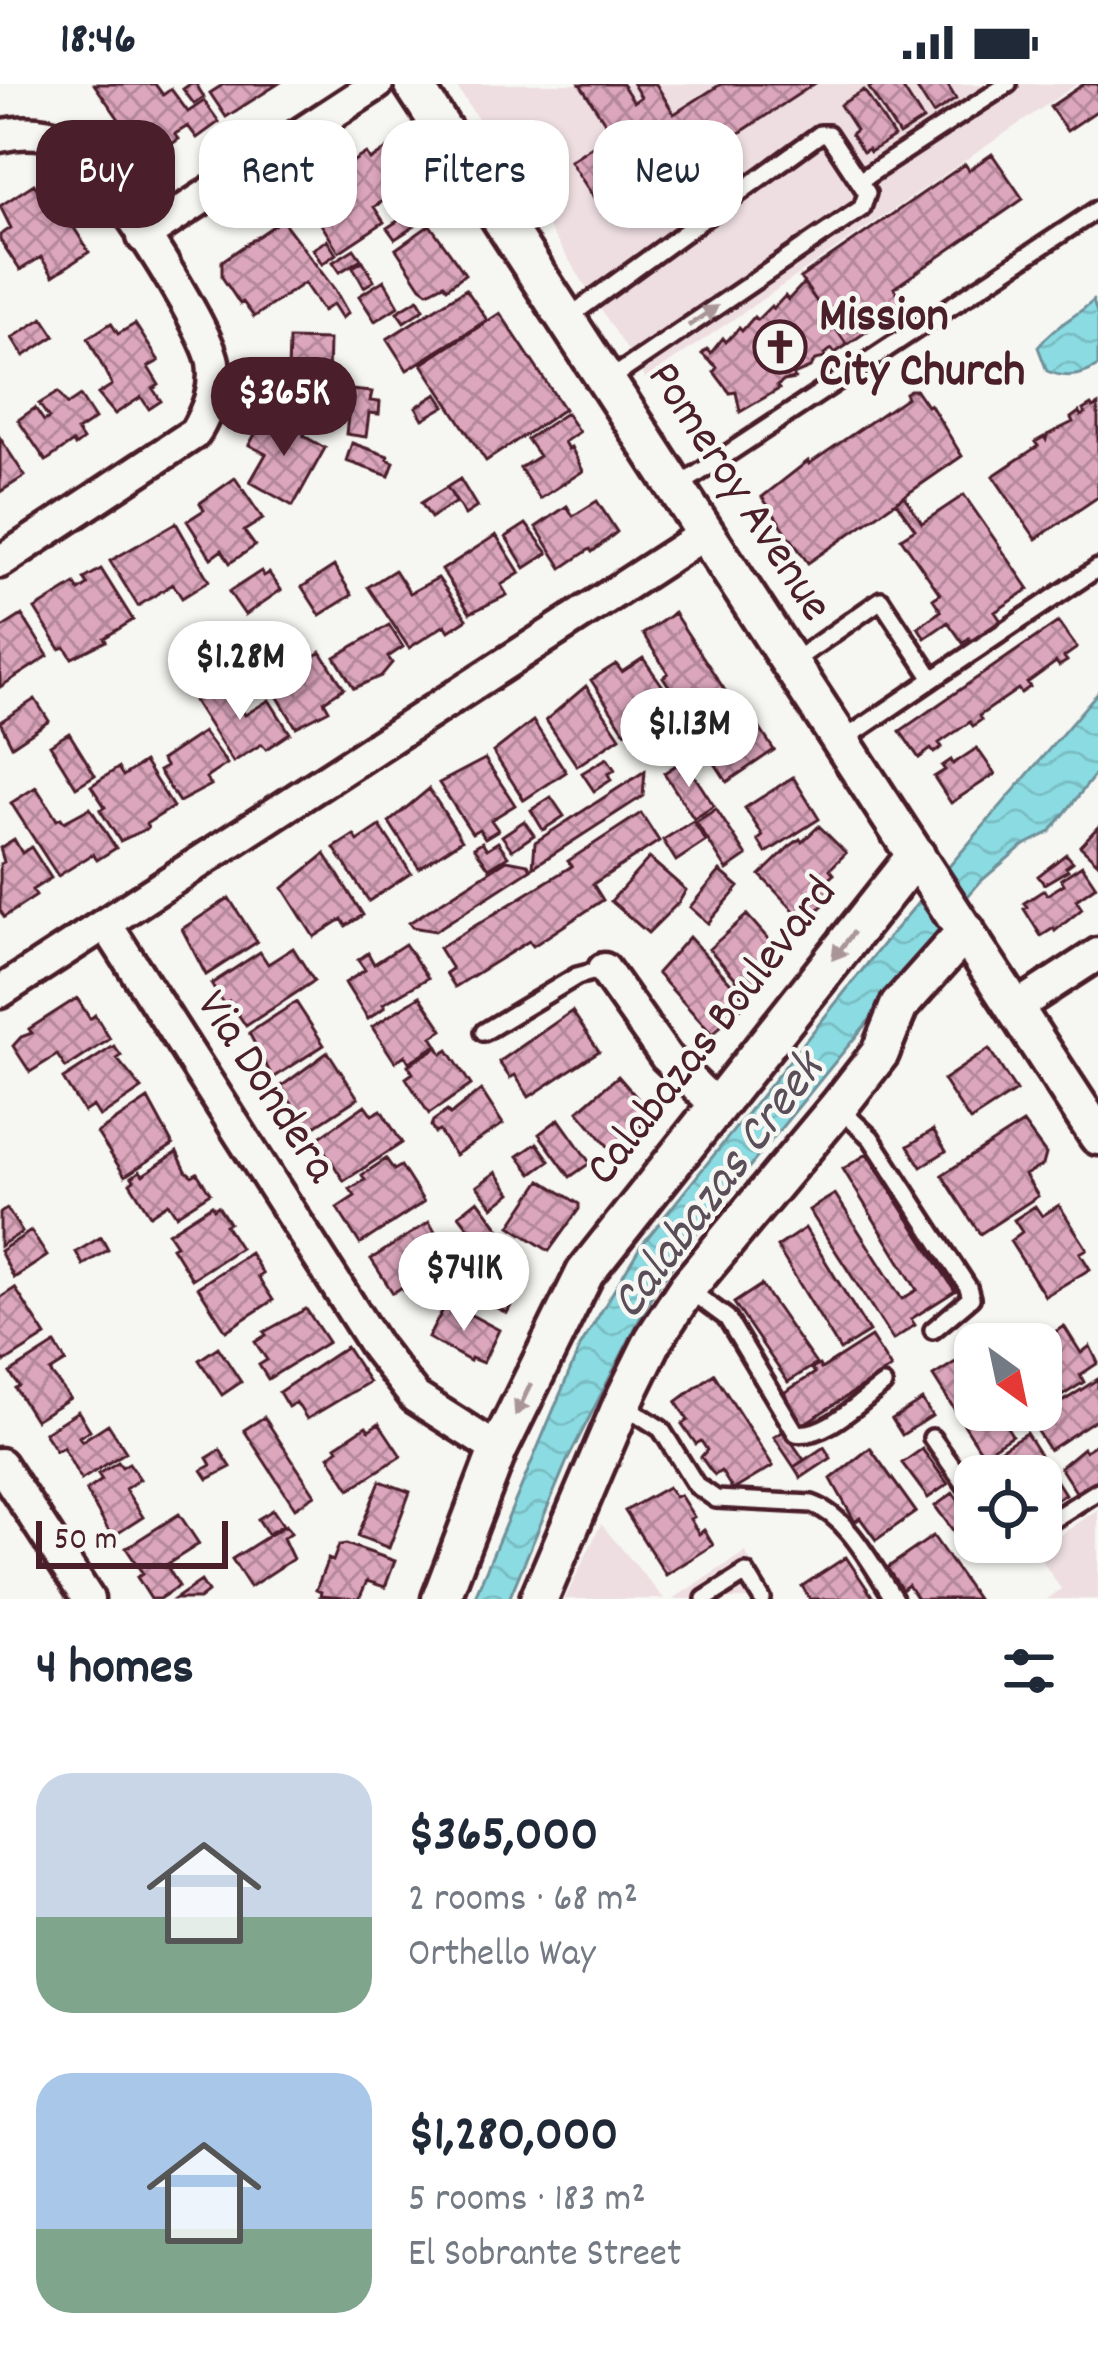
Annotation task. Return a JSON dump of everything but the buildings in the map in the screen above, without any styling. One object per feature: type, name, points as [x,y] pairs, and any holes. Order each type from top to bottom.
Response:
[{"type":"street","points":[[143,237],[377,84]]},
{"type":"street","name":"Pomeroy Avenue","points":[[412,84],[1098,1136]]},
{"type":"street","points":[[0,136],[17,131],[72,143],[99,169],[204,334],[214,386],[195,433],[0,562]]},
{"type":"street","points":[[0,992],[706,533]]},
{"type":"street","name":"Calabazas Boulevard","points":[[441,1599],[498,1450],[585,1273],[919,859]]},
{"type":"street","name":"Via Dondera","points":[[106,923],[376,1347],[416,1397],[498,1450]]},
{"type":"street","points":[[549,1595],[622,1404],[654,1339],[687,1288],[880,1053],[899,1006],[961,923]]},
{"type":"street","points":[[1015,1008],[1098,954]]},
{"type":"street","points":[[604,968],[666,1057],[716,1106]]},
{"type":"street","points":[[0,1464],[88,1599]]},
{"type":"lane","points":[[859,181],[1008,84]]},
{"type":"lane","points":[[566,319],[820,134],[828,134],[838,145],[867,193],[862,208],[607,382]]},
{"type":"lane","points":[[676,488],[1098,209]]},
{"type":"lane","points":[[842,741],[1098,568]]},
{"type":"lane","points":[[790,663],[881,600],[933,679]]},
{"type":"lane","points":[[484,1032],[577,976],[604,968]]},
{"type":"lane","points":[[838,1107],[872,1138],[968,1287],[970,1298],[965,1306],[933,1330]]},
{"type":"lane","points":[[687,1288],[727,1318],[796,1433],[808,1435],[824,1427],[883,1385]]},
{"type":"lane","points":[[622,1404],[661,1429],[696,1485],[716,1499],[812,1504],[825,1509],[840,1522],[895,1599]]},
{"type":"lane","points":[[932,1438],[954,1469]]},
{"type":"lane","points":[[1062,1514],[1098,1491]]},
{"type":"lane","points":[[705,1599],[746,1573],[762,1599]]},
{"type":"shaded area","points":[[455,84],[1077,84],[646,379],[548,228],[569,228],[569,120],[478,120]]},
{"type":"shaded area","points":[[1098,1509],[1098,1599],[1047,1599],[1061,1589],[1043,1563],[1062,1563],[1062,1534]]},
{"type":"shaded area","points":[[601,1524],[664,1599],[565,1599]]},
{"type":"shaded area","points":[[745,1552],[775,1599],[673,1599]]},
{"type":"water","points":[[1093,301],[1098,316],[1098,366],[1073,376],[1047,371],[1038,347]]},
{"type":"water","name":"Calabazas Creek","points":[[1098,692],[1098,771],[1050,832],[1021,847],[981,881],[933,936],[702,1225],[654,1291],[567,1461],[509,1599],[474,1599],[580,1347],[640,1247],[888,938]]},
{"type":"place","name":"Mission City Church","points":[[780,347]]}]
